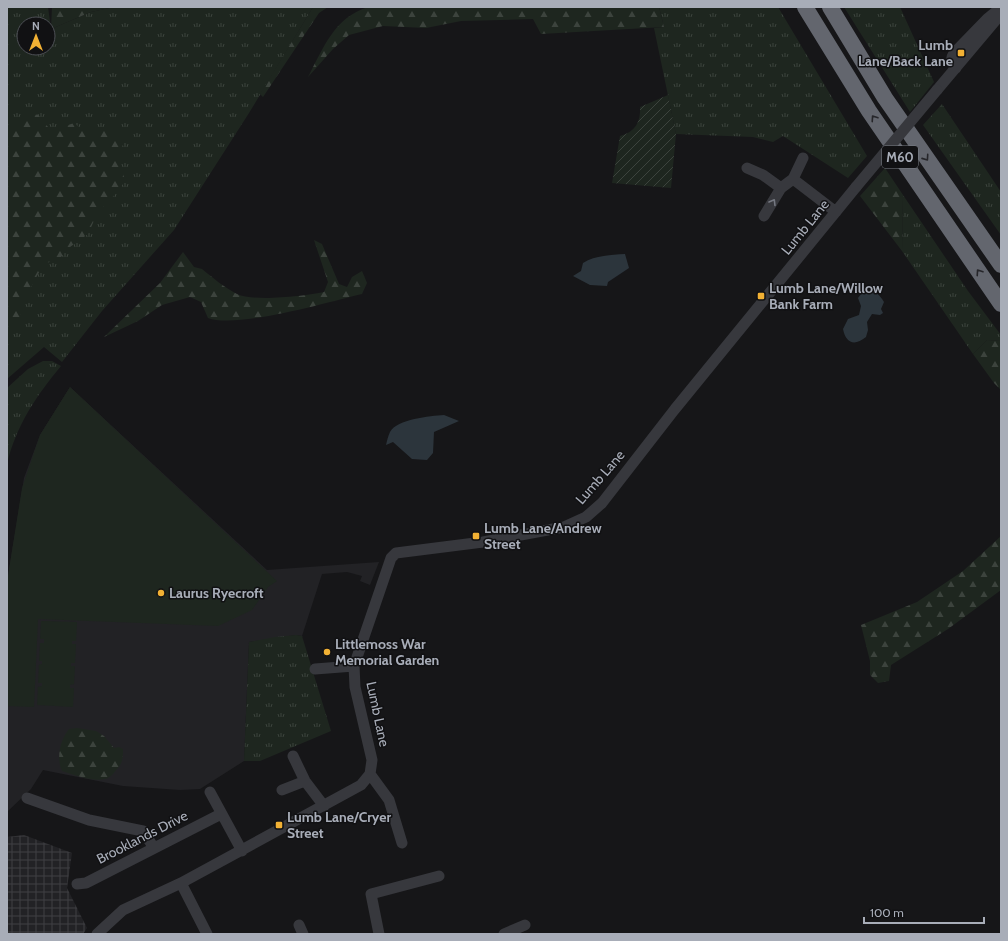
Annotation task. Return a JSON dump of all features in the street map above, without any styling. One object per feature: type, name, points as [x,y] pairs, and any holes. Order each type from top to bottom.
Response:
[{"type":"highway","name":"M60","points":[[805,7],[869,111],[1001,304]]},
{"type":"highway","name":"M60","points":[[830,7],[885,98],[1001,265]]},
{"type":"street","points":[[956,68],[952,64],[951,60],[954,53],[987,19],[1001,10]]},
{"type":"street","name":"Lumb Lane","points":[[370,774],[372,760],[355,687],[354,666],[391,558],[396,554],[483,542],[564,527],[586,517],[602,503],[832,209],[856,187],[1001,14]]},
{"type":"street","points":[[764,216],[781,188],[793,179],[803,158]]},
{"type":"street","points":[[747,168],[762,175],[781,188]]},
{"type":"street","points":[[793,179],[832,209]]},
{"type":"street","points":[[315,668],[354,666]]},
{"type":"street","points":[[293,756],[304,781],[324,806]]},
{"type":"street","points":[[97,934],[123,910],[181,883],[324,806],[361,785],[370,774],[389,800],[402,843]]},
{"type":"street","points":[[282,790],[304,781]]},
{"type":"street","points":[[210,792],[242,851]]},
{"type":"street","points":[[26,798],[89,820],[120,828],[143,831],[154,848]]},
{"type":"street","name":"Brooklands Drive","points":[[77,884],[86,883],[221,814]]},
{"type":"street","points":[[379,934],[369,888],[440,876]]},
{"type":"street","points":[[181,883],[207,934]]},
{"type":"street","points":[[504,934],[522,929]]},
{"type":"shaded area","points":[[625,254],[629,268],[608,282],[607,286],[590,285],[573,276],[581,271],[583,263],[588,260],[604,256]]},
{"type":"shaded area","points":[[864,290],[873,291],[880,297],[884,302],[881,309],[883,313],[880,315],[872,314],[867,322],[868,330],[866,337],[858,342],[852,342],[846,338],[843,329],[848,319],[859,315],[861,306],[858,298]]},
{"type":"shaded area","name":"Laurus Ryecroft","points":[[70,387],[267,570],[379,562],[370,585],[360,581],[362,576],[347,572],[322,574],[302,636],[296,635],[249,642],[244,761],[200,789],[180,790],[123,786],[43,770],[31,789],[7,812],[7,582],[24,478],[40,435]]},
{"type":"shaded area","points":[[444,415],[459,421],[434,432],[433,453],[427,460],[412,459],[393,442],[386,445],[390,432],[399,424],[414,419]]},
{"type":"shaded area","points":[[24,835],[72,853],[67,888],[87,928],[83,934],[7,934],[7,837]]},
{"type":"green space","points":[[7,7],[48,7],[49,16],[16,16],[16,56],[56,56],[56,27],[91,12],[114,7],[313,7],[249,113],[174,230],[102,311],[62,362],[44,347],[7,379]]},
{"type":"green space","points":[[52,7],[114,7],[91,12],[56,27],[56,16],[52,16]]},
{"type":"green space","points":[[313,7],[328,7],[319,13],[263,97],[260,94]]},
{"type":"green space","points":[[368,7],[659,7],[664,27],[541,34],[533,19],[461,21],[426,28],[383,26],[349,35],[333,49],[308,77],[325,45],[338,26],[356,12]]},
{"type":"green space","points":[[659,7],[778,7],[867,156],[848,178],[783,136],[773,142],[753,137],[676,134],[654,28],[664,27]]},
{"type":"green space","points":[[844,7],[900,7],[934,82],[910,112]]},
{"type":"green space","points":[[668,95],[676,134],[671,188],[612,183],[620,136],[630,132],[636,126],[640,107]]},
{"type":"green space","points":[[942,104],[1001,192],[1001,235],[923,125]]},
{"type":"green space","points":[[34,114],[38,115],[48,127],[57,129],[74,123],[85,132],[110,127],[119,131],[124,143],[118,154],[125,181],[97,214],[88,234],[70,247],[61,257],[47,263],[38,274],[23,303],[19,323],[7,338],[7,133],[19,128]]},
{"type":"green space","points":[[885,168],[903,195],[902,251],[860,196]]},
{"type":"green space","points":[[903,195],[968,291],[1001,335],[1001,341],[987,340],[973,354],[902,251]]},
{"type":"green space","points":[[314,240],[322,244],[339,284],[347,287],[352,277],[362,271],[367,283],[362,294],[283,313],[240,320],[208,318],[201,302],[190,297],[162,305],[138,321],[104,337],[160,283],[183,252],[194,267],[202,269],[219,283],[237,294],[255,298],[280,298],[324,292],[328,282]]},
{"type":"green space","points":[[987,340],[1001,341],[1001,390],[994,383],[973,354]]},
{"type":"green space","points":[[43,361],[52,361],[61,366],[35,400],[21,424],[7,464],[7,388],[28,369]]},
{"type":"green space","points":[[70,387],[277,581],[268,587],[252,610],[218,626],[38,619],[34,707],[7,706],[7,582],[22,488],[40,435]]},
{"type":"green space","points":[[1001,536],[1001,590],[948,629],[891,665],[889,681],[878,683],[870,675],[870,661],[861,625],[917,602],[963,571]]},
{"type":"green space","points":[[41,621],[77,622],[76,641],[72,641],[72,644],[76,644],[75,663],[71,663],[71,666],[75,666],[74,684],[70,685],[70,688],[74,688],[73,707],[37,705],[38,687],[42,686],[42,683],[38,683],[39,665],[42,664],[42,661],[39,661],[40,643],[44,643],[44,639],[40,639]]},
{"type":"green space","points":[[296,635],[302,636],[331,731],[260,761],[244,761],[249,642]]},
{"type":"green space","points":[[77,728],[96,731],[104,736],[114,748],[119,747],[123,749],[122,762],[109,778],[94,780],[62,771],[59,755],[63,738],[69,729]]},
{"type":"place","name":"Lumb Lane/Back Lane","points":[[961,53]]},
{"type":"place","name":"Lumb Lane/Willow Bank Farm","points":[[761,296]]},
{"type":"place","name":"Lumb Lane/Andrew Street","points":[[476,536]]},
{"type":"place","name":"Laurus Ryecroft","points":[[161,593]]},
{"type":"place","name":"Littlemoss War Memorial Garden","points":[[327,652]]},
{"type":"place","name":"Lumb Lane/Cryer Street","points":[[279,825]]}]
